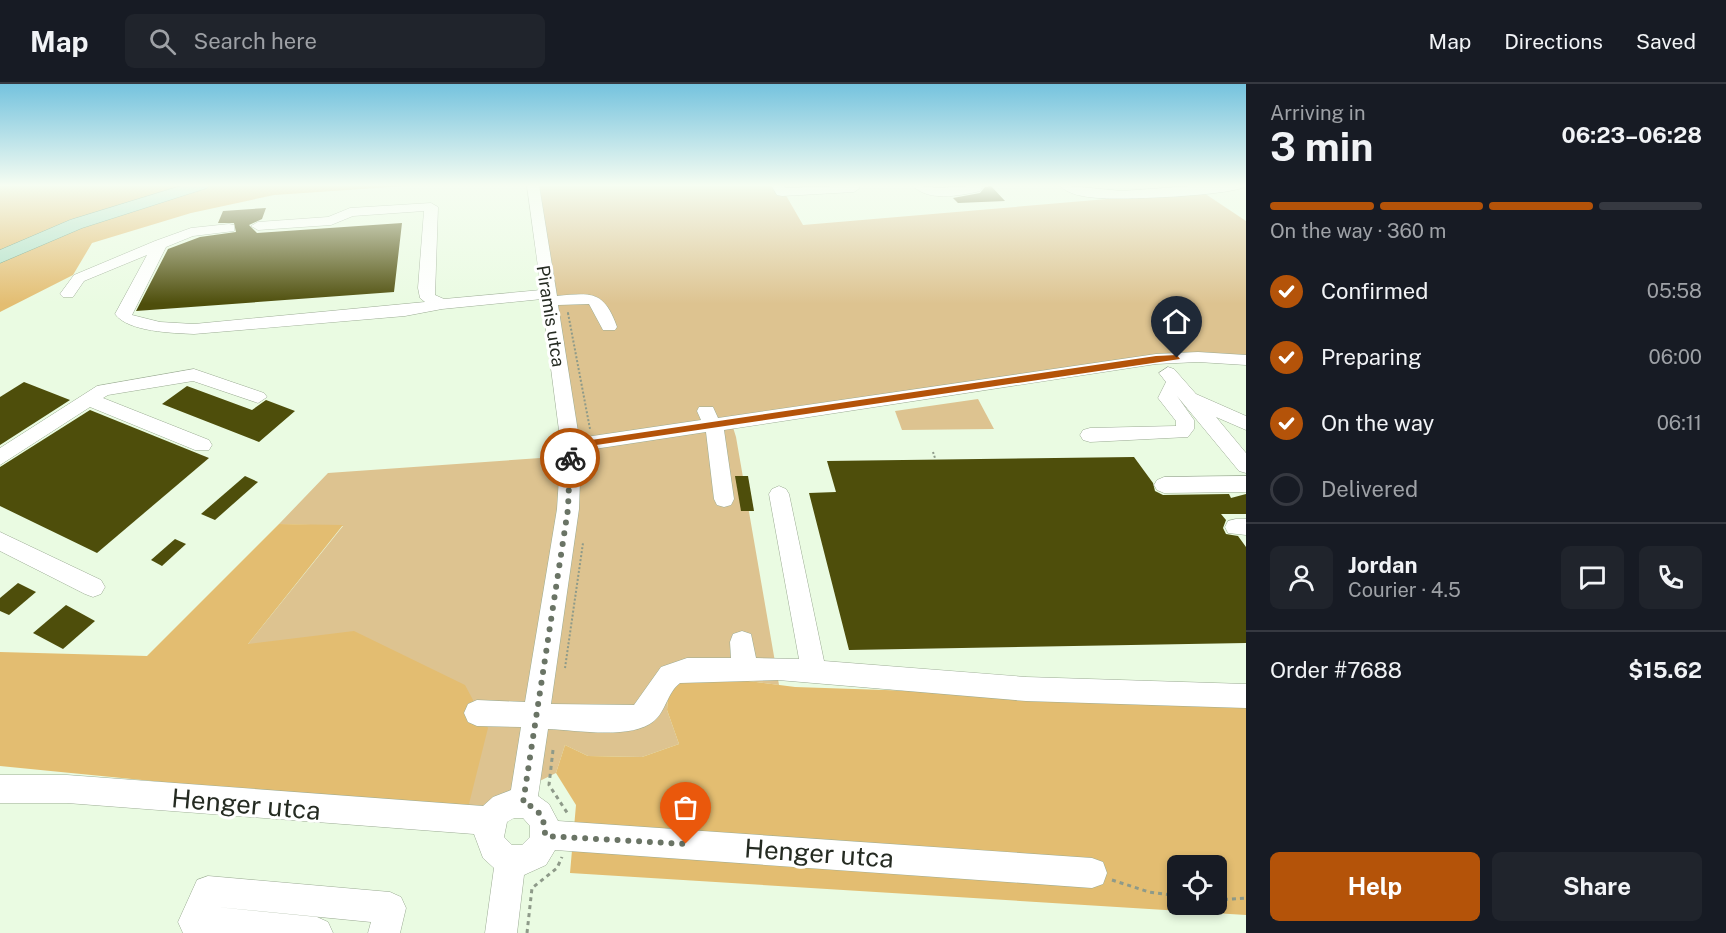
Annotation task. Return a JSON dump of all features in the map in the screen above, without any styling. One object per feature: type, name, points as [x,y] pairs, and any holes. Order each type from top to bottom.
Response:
[{"type":"main road","points":[[0,257],[78,225]]},
{"type":"street","points":[[258,226],[278,225]]},
{"type":"street","points":[[430,225],[426,288],[428,298],[442,304]]},
{"type":"street","name":"Piramis utca","points":[[523,803],[534,715],[568,509],[571,446],[538,225]]},
{"type":"street","points":[[68,294],[80,278],[160,244],[191,232],[229,228]]},
{"type":"street","points":[[160,244],[123,314],[126,318],[159,327],[194,329],[405,311],[442,304],[548,298],[593,299],[603,306],[609,327]]},
{"type":"street","points":[[571,446],[710,418],[1156,358],[1198,357],[1246,360]]},
{"type":"street","points":[[1156,358],[1242,456]]},
{"type":"street","points":[[0,458],[103,390],[194,375],[258,397]]},
{"type":"street","points":[[1090,435],[1181,432],[1185,429],[1185,420],[1167,398],[1175,382]]},
{"type":"street","points":[[1189,397],[1238,414]]},
{"type":"street","points":[[87,399],[202,445]]},
{"type":"street","points":[[710,418],[724,499]]},
{"type":"street","points":[[1164,485],[1246,484]]},
{"type":"street","points":[[779,494],[814,672]]},
{"type":"street","points":[[0,541],[93,587]]},
{"type":"street","points":[[742,642],[745,669]]},
{"type":"street","points":[[477,713],[619,719],[635,717],[649,708],[659,685],[679,670],[745,669],[814,672],[1026,689],[1246,696]]},
{"type":"street","name":"Henger utca","points":[[0,789],[67,789],[493,821]]},
{"type":"street","points":[[523,803],[539,811],[543,818],[545,836],[534,854],[526,860],[510,862],[493,849],[490,840],[493,821],[505,807],[523,803]]},
{"type":"street","name":"Henger utca","points":[[545,836],[567,835],[1092,873]]},
{"type":"street","points":[[501,933],[510,862]]},
{"type":"street","points":[[317,933],[194,922],[208,891],[390,908],[384,933]]},
{"type":"path","points":[[933,452],[935,458]]},
{"type":"path","points":[[1092,873],[1149,892],[1167,895]]},
{"type":"path","points":[[1227,899],[1246,898]]},
{"type":"shaded area","points":[[0,225],[153,225],[92,243],[73,275],[0,312]]},
{"type":"shaded area","points":[[537,225],[1246,225],[1246,359],[1196,356],[731,421],[736,437],[779,685],[670,671],[667,710],[679,744],[642,757],[588,756],[565,745],[556,773],[495,803],[467,812],[248,644],[343,526],[279,524],[328,473],[569,456]]},
{"type":"shaded area","points":[[978,399],[994,429],[902,430],[895,411]]},
{"type":"shaded area","points":[[279,524],[343,525],[248,644],[354,631],[465,685],[488,728],[467,812],[0,766],[0,652],[147,656]]},
{"type":"shaded area","points":[[670,671],[795,687],[1246,702],[1246,915],[1227,914],[1227,855],[1167,855],[1167,910],[570,873],[576,805],[556,773],[565,745],[588,756],[642,757],[679,744],[667,710]]},
{"type":"building","points":[[234,225],[250,225],[257,233],[402,225],[394,292],[136,311],[168,249],[200,237],[236,232]]},
{"type":"building","points":[[24,382],[70,400],[0,445],[0,397]]},
{"type":"building","points":[[187,386],[252,410],[266,400],[295,411],[259,442],[162,404]]},
{"type":"building","points":[[90,410],[209,458],[97,553],[0,506],[0,467]]},
{"type":"building","points":[[1134,457],[1153,483],[1155,491],[1163,495],[1229,494],[1231,498],[1246,494],[1246,514],[1221,514],[1226,520],[1223,528],[1226,534],[1238,536],[1246,547],[1246,643],[849,650],[809,493],[836,492],[827,461]]},
{"type":"building","points":[[245,476],[258,482],[215,520],[201,514]]},
{"type":"building","points":[[735,476],[748,476],[754,511],[741,511]]},
{"type":"building","points":[[175,539],[186,544],[162,566],[151,560]]},
{"type":"building","points":[[18,583],[36,592],[9,615],[0,611],[0,598]]},
{"type":"building","points":[[66,605],[95,621],[63,649],[33,633]]},
{"type":"way so far","points":[[570,458],[568,509],[534,715],[523,803],[539,811],[543,818],[545,836],[567,835],[686,844]]},
{"type":"route","points":[[570,458],[571,446],[1156,358],[1177,358]]}]
